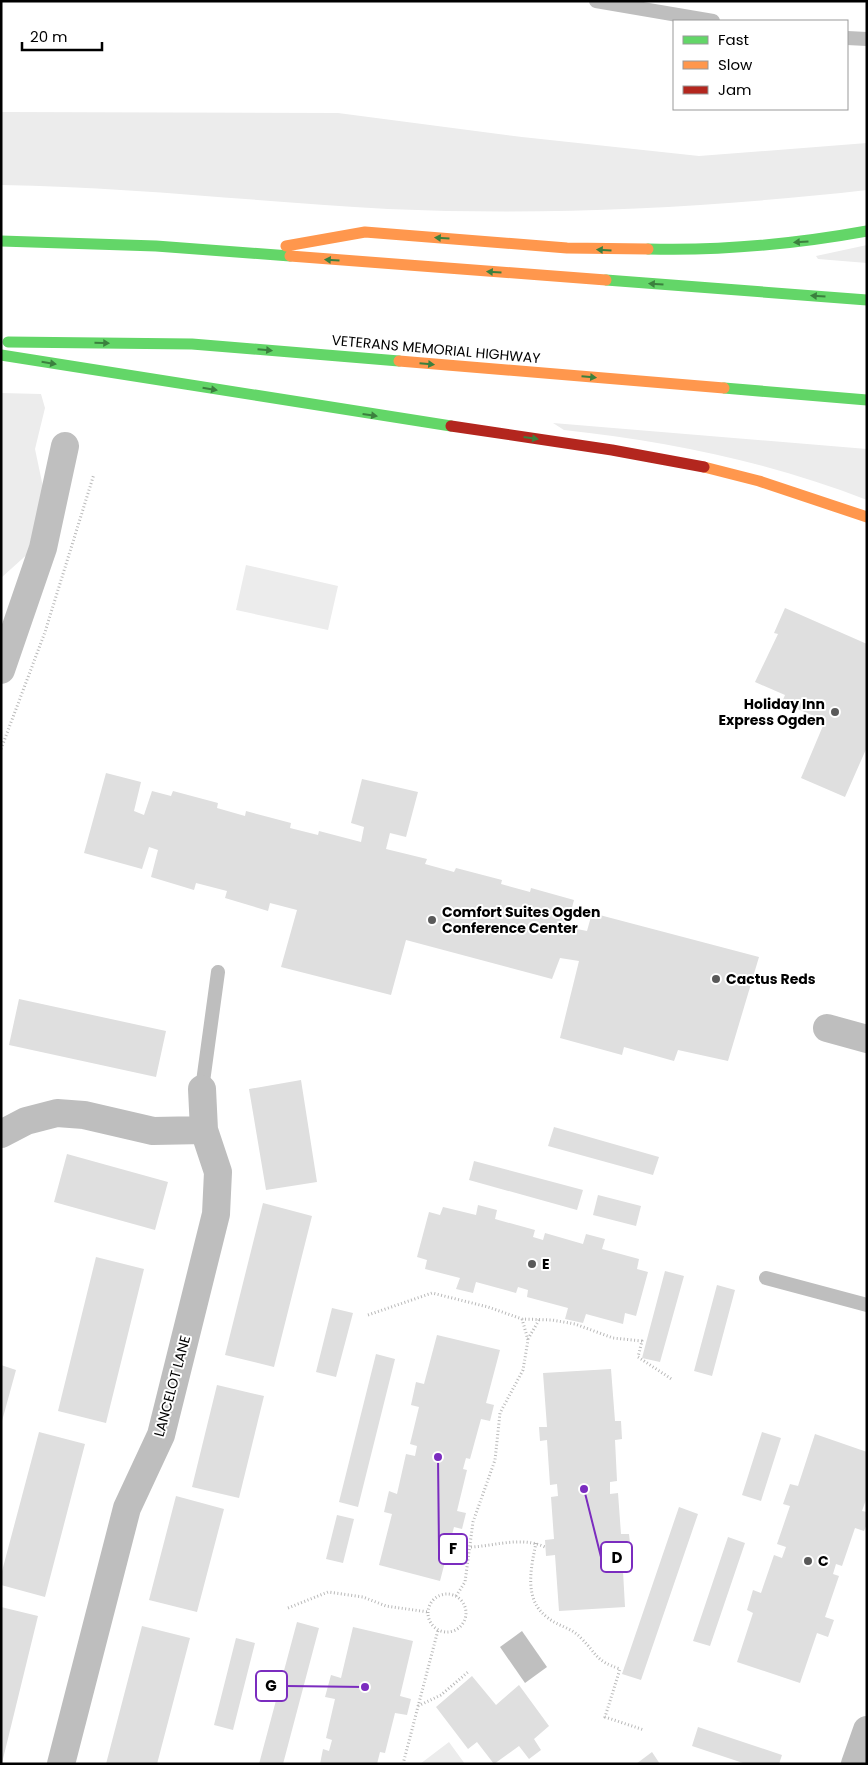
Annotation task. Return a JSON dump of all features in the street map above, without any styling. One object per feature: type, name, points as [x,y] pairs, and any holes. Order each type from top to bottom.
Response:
[{"type":"highway","points":[[244,253],[365,232],[567,248],[637,251],[690,250],[810,241],[867,231]]},
{"type":"highway","points":[[1,241],[156,246],[867,300]]},
{"type":"highway","name":"VETERANS MEMORIAL HIGHWAY","points":[[1,342],[192,344],[867,400]]},
{"type":"highway","points":[[1,355],[352,412],[612,450],[692,464],[759,481],[867,517]]},
{"type":"street","points":[[827,1028],[867,1039]]},
{"type":"street","name":"LANCELOT LANE","points":[[60,1764],[127,1508],[161,1435],[216,1214],[218,1172],[204,1130],[202,1089]]},
{"type":"street","points":[[1,1134],[26,1121],[57,1114],[84,1115],[153,1131],[204,1130]]},
{"type":"street","points":[[855,1764],[867,1730]]},
{"type":"lane","points":[[596,1],[707,20]]},
{"type":"lane","points":[[848,38],[867,39]]},
{"type":"lane","points":[[202,1089],[218,972]]},
{"type":"lane","points":[[766,1278],[867,1305]]},
{"type":"path","points":[[1,749],[46,632],[94,474]]},
{"type":"path","points":[[368,1316],[432,1293],[488,1307],[522,1319],[575,1324],[613,1338],[642,1341],[638,1357],[673,1380]]},
{"type":"path","points":[[522,1319],[528,1340]]},
{"type":"path","points":[[456,1596],[465,1582],[473,1522],[496,1460],[500,1413],[523,1370],[528,1340],[539,1320]]},
{"type":"path","points":[[471,1546],[490,1546],[501,1542],[536,1543],[545,1547]]},
{"type":"path","points":[[536,1543],[530,1574],[532,1598],[548,1619],[581,1637],[593,1654],[607,1664],[620,1669],[605,1717],[644,1730]]},
{"type":"path","points":[[288,1608],[328,1592],[363,1597],[386,1606],[428,1612]]},
{"type":"path","points":[[443,1594],[456,1596],[466,1608],[464,1622],[454,1631],[438,1630],[432,1624],[428,1612],[432,1600],[443,1594]]},
{"type":"path","points":[[403,1764],[438,1630]]},
{"type":"path","points":[[418,1706],[441,1695],[468,1672]]},
{"type":"shaded area","points":[[1,112],[338,113],[522,137],[699,156],[867,143],[867,190],[688,206],[508,212],[388,209],[147,192],[1,185]]},
{"type":"shaded area","points":[[867,245],[867,263],[818,259],[816,256]]},
{"type":"shaded area","points":[[1,393],[41,394],[45,408],[35,449],[43,487],[41,518],[32,550],[1,578]]},
{"type":"shaded area","points":[[553,423],[867,449],[867,500],[756,464],[641,440],[564,430]]},
{"type":"shaded area","points":[[246,565],[338,586],[328,630],[236,610]]},
{"type":"shaded area","points":[[522,1631],[547,1667],[525,1683],[500,1647]]},
{"type":"shaded area","points":[[449,1742],[465,1764],[420,1764]]},
{"type":"building","name":"Holiday Inn Express Ogden","points":[[785,608],[867,644],[867,747],[845,797],[801,778],[825,721],[782,702],[785,695],[755,682],[778,634],[774,633]]},
{"type":"building","name":"Comfort Suites Ogden Conference Center","points":[[106,773],[141,782],[134,811],[144,815],[152,791],[171,796],[173,791],[218,803],[217,808],[245,816],[246,811],[291,823],[290,828],[318,835],[319,831],[361,842],[364,827],[351,823],[362,779],[418,792],[406,837],[390,833],[386,849],[427,859],[425,864],[454,872],[456,868],[502,880],[501,884],[530,892],[531,888],[574,900],[567,927],[587,931],[592,913],[759,957],[728,1061],[678,1050],[674,1061],[624,1047],[622,1055],[560,1038],[579,961],[560,958],[552,979],[406,940],[391,995],[281,967],[297,910],[270,903],[268,911],[225,898],[227,891],[196,883],[194,890],[151,877],[158,850],[149,847],[142,869],[84,853]]},
{"type":"building","points":[[19,999],[166,1031],[156,1077],[9,1045]]},
{"type":"building","points":[[301,1080],[317,1182],[266,1190],[249,1089]]},
{"type":"building","points":[[554,1127],[659,1157],[653,1175],[548,1146]]},
{"type":"building","points":[[67,1154],[168,1182],[155,1230],[54,1202]]},
{"type":"building","points":[[474,1161],[583,1190],[577,1210],[469,1180]]},
{"type":"building","points":[[598,1195],[641,1206],[636,1226],[593,1215]]},
{"type":"building","points":[[263,1203],[312,1216],[274,1367],[225,1355]]},
{"type":"building","name":"E","points":[[478,1205],[497,1210],[495,1219],[535,1230],[533,1237],[543,1240],[545,1233],[583,1244],[586,1234],[605,1239],[602,1249],[639,1259],[637,1269],[648,1272],[636,1316],[625,1313],[623,1324],[586,1314],[583,1323],[565,1319],[568,1308],[527,1297],[528,1290],[518,1287],[516,1293],[476,1282],[473,1293],[456,1289],[460,1278],[425,1269],[427,1260],[417,1257],[429,1212],[440,1215],[443,1207],[476,1215]]},
{"type":"building","points":[[96,1257],[144,1269],[106,1423],[58,1411]]},
{"type":"building","points":[[665,1271],[684,1276],[660,1362],[642,1358]]},
{"type":"building","points":[[717,1285],[735,1290],[712,1376],[694,1371]]},
{"type":"building","points":[[332,1308],[353,1313],[336,1377],[316,1372]]},
{"type":"building","points":[[437,1335],[500,1350],[486,1403],[494,1405],[490,1421],[481,1419],[470,1459],[466,1458],[463,1469],[467,1470],[457,1511],[466,1513],[462,1529],[454,1527],[440,1581],[379,1565],[392,1514],[384,1512],[389,1491],[397,1494],[406,1454],[415,1456],[417,1446],[410,1444],[419,1407],[411,1405],[416,1382],[424,1384]]},
{"type":"building","points":[[376,1354],[395,1359],[358,1507],[339,1502]]},
{"type":"building","points":[[1,1365],[16,1370],[2,1421],[1,1421]]},
{"type":"building","points":[[611,1369],[615,1421],[621,1421],[622,1439],[615,1440],[617,1481],[610,1482],[610,1494],[618,1493],[621,1534],[629,1534],[631,1552],[622,1553],[625,1607],[559,1611],[555,1555],[546,1556],[545,1540],[554,1539],[551,1497],[558,1496],[557,1484],[550,1485],[547,1440],[540,1441],[539,1427],[547,1427],[543,1373]]},
{"type":"building","points":[[217,1385],[264,1396],[239,1498],[192,1487]]},
{"type":"building","points":[[39,1432],[85,1444],[45,1597],[1,1585],[1,1575]]},
{"type":"building","points":[[762,1432],[781,1438],[761,1501],[742,1495]]},
{"type":"building","name":"C","points":[[815,1434],[867,1452],[867,1497],[862,1511],[867,1512],[867,1524],[864,1531],[855,1528],[842,1566],[836,1564],[833,1574],[839,1576],[825,1617],[834,1620],[828,1637],[817,1633],[800,1683],[737,1662],[753,1613],[747,1610],[753,1590],[761,1593],[774,1555],[782,1558],[786,1547],[777,1544],[790,1506],[783,1504],[790,1484],[798,1486]]},
{"type":"building","points":[[176,1496],[224,1509],[197,1612],[149,1600]]},
{"type":"building","points":[[679,1507],[698,1514],[641,1680],[622,1674]]},
{"type":"building","points":[[337,1515],[354,1519],[343,1563],[326,1559]]},
{"type":"building","points":[[728,1537],[745,1543],[710,1646],[693,1641]]},
{"type":"building","points":[[1,1607],[38,1616],[2,1763],[1,1763]]},
{"type":"building","points":[[297,1622],[319,1628],[283,1764],[259,1764]]},
{"type":"building","points":[[142,1626],[190,1638],[157,1764],[106,1764]]},
{"type":"building","points":[[353,1627],[413,1641],[400,1696],[411,1699],[407,1715],[395,1713],[385,1753],[380,1752],[377,1764],[320,1764],[323,1749],[329,1751],[332,1740],[326,1738],[335,1699],[325,1697],[331,1675],[341,1678]]},
{"type":"building","points":[[236,1638],[255,1643],[233,1730],[214,1725]]},
{"type":"building","points":[[472,1676],[496,1705],[519,1685],[549,1726],[534,1739],[541,1750],[529,1759],[519,1746],[494,1764],[477,1742],[468,1749],[436,1707]]},
{"type":"building","points":[[698,1727],[782,1755],[779,1764],[746,1764],[692,1746]]},
{"type":"building","points":[[652,1752],[660,1764],[636,1764]]},
{"type":"waterway","points":[[1,670],[43,548],[65,446]]},
{"type":"traffic: fast","points":[[648,249],[758,246],[813,240],[867,231]]},
{"type":"traffic: fast","points":[[1,241],[156,246],[290,256]]},
{"type":"traffic: fast","points":[[606,280],[867,300]]},
{"type":"traffic: fast","points":[[8,342],[192,344],[399,361]]},
{"type":"traffic: fast","points":[[1,355],[451,426]]},
{"type":"traffic: fast","points":[[724,388],[867,400]]},
{"type":"traffic: slow","points":[[286,246],[365,232],[567,248],[648,249]]},
{"type":"traffic: slow","points":[[290,256],[606,280]]},
{"type":"traffic: slow","points":[[399,361],[724,388]]},
{"type":"traffic: slow","points":[[704,467],[759,481],[867,517]]},
{"type":"traffic: jam","points":[[451,426],[612,450],[704,467]]},
{"type":"place","name":"Holiday Inn Express Ogden","points":[[835,712]]},
{"type":"place","name":"Comfort Suites Ogden Conference Center","points":[[432,920]]},
{"type":"place","name":"Cactus Reds","points":[[716,979]]},
{"type":"place","name":"E","points":[[532,1264]]},
{"type":"place","name":"F","points":[[438,1457]]},
{"type":"place","name":"D","points":[[584,1489]]},
{"type":"place","name":"C","points":[[808,1561]]},
{"type":"place","name":"G","points":[[365,1687]]}]
